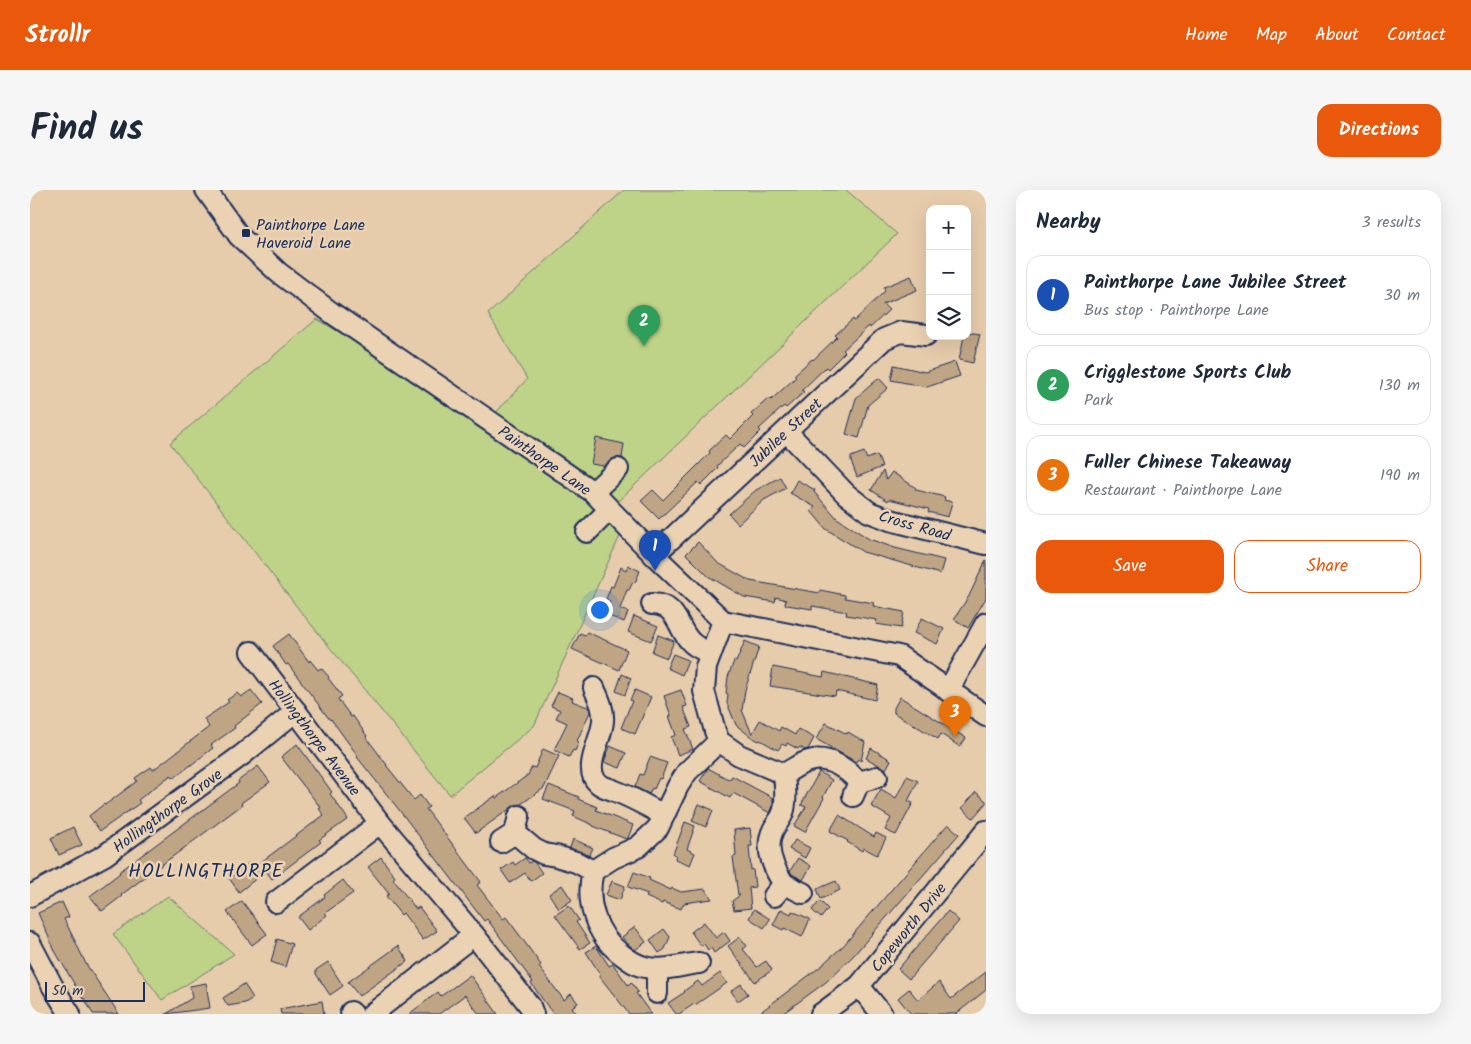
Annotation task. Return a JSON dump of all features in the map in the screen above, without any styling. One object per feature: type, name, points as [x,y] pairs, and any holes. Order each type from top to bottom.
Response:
[{"type":"street","name":"Painthorpe Lane","points":[[206,190],[239,236],[279,273],[332,313],[593,492],[654,555],[723,621]]},
{"type":"street","name":"Jubilee Street","points":[[654,555],[884,339],[901,332],[926,336]]},
{"type":"street","name":"Cross Road","points":[[787,432],[846,494],[869,512],[890,520],[986,544]]},
{"type":"street","points":[[593,492],[618,469]]},
{"type":"street","points":[[587,532],[609,510]]},
{"type":"street","points":[[648,602],[658,604],[669,610],[675,615],[691,642],[710,653]]},
{"type":"street","points":[[784,774],[739,754],[719,741],[715,731],[704,690],[706,667],[723,621],[899,656],[986,716]]},
{"type":"street","points":[[948,691],[986,623]]},
{"type":"street","name":"Hollingthorpe Avenue","points":[[251,652],[380,823],[474,934],[530,1006],[533,1014]]},
{"type":"street","points":[[594,688],[612,708],[604,721],[591,765],[592,775],[596,783],[664,815]]},
{"type":"street","name":"Hollingthorpe Grove","points":[[30,896],[105,855],[242,755],[296,711]]},
{"type":"street","points":[[699,963],[657,969],[633,963],[612,947],[597,924],[592,910],[590,882],[593,871],[613,858],[638,846],[658,828],[678,786],[687,772],[719,741]]},
{"type":"street","points":[[784,774],[810,760],[821,760],[834,763],[843,768],[863,785]]},
{"type":"street","points":[[784,774],[784,812],[770,840],[772,862],[779,890],[803,893]]},
{"type":"street","points":[[274,904],[380,823]]},
{"type":"street","points":[[512,830],[534,849],[544,854],[576,862],[593,871]]},
{"type":"street","name":"Copeworth Drive","points":[[821,1014],[859,986],[986,831]]},
{"type":"street","points":[[372,1014],[474,934]]},
{"type":"street","points":[[30,943],[53,987],[70,1014]]},
{"type":"street","points":[[657,969],[657,993]]},
{"type":"street","points":[[859,986],[882,1014]]},
{"type":"green space","points":[[624,190],[846,190],[897,234],[609,510],[625,525],[534,726],[450,795],[301,612],[170,443],[317,319],[489,420],[527,379],[488,314]]},
{"type":"green space","points":[[168,896],[234,954],[162,1000],[113,934]]},
{"type":"building","points":[[911,276],[917,290],[883,304],[889,310],[843,350],[845,352],[828,369],[826,367],[802,390],[804,392],[786,408],[784,406],[759,429],[761,431],[744,448],[740,444],[717,466],[718,468],[701,485],[698,482],[659,519],[641,501],[653,490],[663,500],[726,435],[730,439],[753,416],[751,414],[769,398],[771,400],[796,377],[794,375],[837,337],[835,335],[853,319],[854,321],[885,291],[884,287]]},
{"type":"building","points":[[971,333],[980,334],[973,363],[959,360],[963,340],[971,340]]},
{"type":"building","points":[[955,362],[960,376],[927,387],[891,380],[894,365],[925,372]]},
{"type":"building","points":[[879,378],[888,388],[868,405],[859,438],[846,434],[856,398]]},
{"type":"building","points":[[596,438],[624,444],[622,458],[615,458],[603,466],[591,464]]},
{"type":"building","points":[[864,452],[867,459],[877,455],[882,467],[857,477],[851,457]]},
{"type":"building","points":[[883,471],[886,480],[892,472],[916,488],[916,490],[945,497],[944,500],[952,502],[948,517],[928,512],[929,509],[889,499],[888,501],[871,490]]},
{"type":"building","points":[[780,477],[786,488],[764,500],[738,524],[729,514],[756,490]]},
{"type":"building","points":[[797,480],[815,490],[814,492],[837,518],[869,539],[895,548],[944,560],[940,574],[863,552],[826,529],[811,511],[815,507],[790,493]]},
{"type":"building","points":[[698,542],[718,563],[750,581],[820,593],[820,590],[845,595],[845,598],[874,603],[873,606],[904,612],[901,628],[876,624],[877,620],[846,615],[847,612],[812,606],[812,609],[787,605],[785,604],[786,600],[776,597],[775,602],[744,597],[708,576],[686,554]]},
{"type":"building","points":[[986,560],[986,598],[968,628],[954,619],[969,596]]},
{"type":"building","points":[[628,565],[640,571],[635,583],[633,582],[629,590],[627,590],[620,609],[628,612],[624,622],[604,614],[610,601],[606,599],[611,586],[613,587],[621,567],[626,570]]},
{"type":"building","points":[[634,616],[658,626],[651,641],[628,632]]},
{"type":"building","points":[[922,618],[944,629],[937,644],[914,633]]},
{"type":"building","points":[[587,632],[627,650],[619,670],[572,649],[580,633],[585,635]]},
{"type":"building","points":[[289,634],[309,662],[310,660],[318,670],[321,668],[329,677],[342,696],[338,699],[351,717],[353,716],[386,765],[414,800],[420,795],[429,807],[426,809],[481,882],[477,885],[503,919],[506,917],[541,965],[539,967],[564,1000],[571,994],[578,1003],[572,1007],[577,1014],[553,1014],[531,983],[533,982],[487,919],[484,921],[357,757],[331,719],[288,664],[286,665],[273,646]]},
{"type":"building","points":[[658,635],[674,641],[667,658],[652,652]]},
{"type":"building","points":[[745,641],[759,647],[745,690],[742,710],[752,734],[760,720],[779,731],[781,727],[795,735],[798,729],[814,738],[808,749],[805,750],[800,747],[798,749],[787,743],[786,746],[782,744],[778,750],[760,740],[754,739],[736,725],[727,703],[728,694],[726,693],[728,677]]},
{"type":"building","points":[[673,654],[688,660],[682,675],[667,668]]},
{"type":"building","points":[[773,667],[823,677],[824,672],[878,685],[875,700],[836,691],[835,696],[770,686]]},
{"type":"building","points":[[622,674],[631,678],[625,695],[616,691]]},
{"type":"building","points":[[251,690],[262,704],[234,726],[235,728],[211,745],[213,748],[174,778],[171,775],[138,800],[140,803],[100,831],[89,816],[137,781],[135,778],[151,767],[153,770],[209,727],[204,719],[229,702],[227,700],[237,693],[241,697]]},
{"type":"building","points":[[635,690],[651,697],[635,734],[621,728]]},
{"type":"building","points":[[681,690],[687,706],[683,707],[691,727],[685,729],[693,749],[678,755],[671,737],[676,735],[664,696]]},
{"type":"building","points":[[558,692],[573,698],[572,701],[590,708],[577,741],[579,742],[575,751],[573,750],[569,757],[554,750],[567,723],[556,718],[560,710],[551,706]]},
{"type":"building","points":[[900,697],[966,738],[960,747],[941,734],[938,739],[894,713],[894,708]]},
{"type":"building","points":[[826,723],[847,734],[848,732],[865,742],[861,761],[858,759],[856,762],[816,739]]},
{"type":"building","points":[[297,744],[332,792],[330,794],[348,819],[272,879],[266,871],[239,892],[229,878],[249,863],[253,868],[324,815],[319,809],[321,808],[281,757]]},
{"type":"building","points":[[610,746],[626,753],[620,768],[604,762]]},
{"type":"building","points":[[871,748],[891,760],[886,769],[866,758]]},
{"type":"building","points":[[543,749],[559,756],[544,788],[521,804],[515,805],[476,833],[464,818],[528,775],[532,767],[535,768]]},
{"type":"building","points":[[650,757],[667,763],[661,779],[659,778],[654,789],[652,788],[649,794],[635,787],[640,774],[643,775]]},
{"type":"building","points":[[258,766],[270,782],[102,911],[90,896],[119,872],[239,783],[238,781]]},
{"type":"building","points":[[708,768],[726,778],[730,779],[732,776],[773,798],[773,806],[770,813],[733,793],[730,798],[700,781]]},
{"type":"building","points":[[819,772],[832,780],[805,832],[794,826],[806,807],[801,805]]},
{"type":"building","points":[[907,776],[918,781],[908,801],[913,803],[896,835],[885,830],[891,818],[871,806],[881,789],[896,798]]},
{"type":"building","points":[[549,785],[579,797],[578,799],[597,807],[596,810],[633,825],[628,838],[626,839],[593,826],[573,816],[575,811],[543,799]]},
{"type":"building","points":[[976,792],[986,803],[973,818],[962,808]]},
{"type":"building","points":[[699,804],[713,810],[706,827],[692,821]]},
{"type":"building","points":[[839,815],[874,837],[876,833],[886,838],[877,855],[864,848],[862,851],[830,831]]},
{"type":"building","points":[[685,822],[695,826],[687,849],[695,853],[690,865],[675,859],[676,855],[673,854]]},
{"type":"building","points":[[948,824],[959,834],[853,956],[826,982],[782,1014],[758,1014],[824,964],[843,946]]},
{"type":"building","points":[[73,827],[82,845],[59,855],[51,838]]},
{"type":"building","points":[[750,828],[752,846],[749,846],[751,870],[753,869],[755,887],[749,888],[751,908],[734,910],[732,901],[740,895],[738,895],[733,857],[736,856],[734,830]]},
{"type":"building","points":[[573,839],[593,848],[589,856],[570,848]]},
{"type":"building","points":[[795,840],[810,848],[805,858],[789,849]]},
{"type":"building","points":[[381,857],[395,877],[393,879],[416,909],[419,907],[437,931],[423,940],[403,913],[401,915],[386,896],[389,894],[368,867]]},
{"type":"building","points":[[525,858],[529,863],[532,861],[535,863],[542,873],[531,881],[525,873],[510,883],[501,870],[513,862],[515,865]]},
{"type":"building","points":[[798,858],[811,866],[803,880],[790,871]]},
{"type":"building","points":[[634,872],[650,878],[649,880],[671,890],[672,888],[681,892],[705,889],[712,899],[684,903],[681,909],[663,902],[662,904],[646,897],[648,894],[628,887]]},
{"type":"building","points":[[343,880],[353,893],[325,913],[327,915],[308,930],[298,917],[325,897],[324,895]]},
{"type":"building","points":[[612,881],[625,886],[620,900],[606,895]]},
{"type":"building","points":[[836,881],[840,890],[821,899],[817,889]]},
{"type":"building","points":[[562,885],[572,900],[559,909],[549,894]]},
{"type":"building","points":[[242,901],[267,934],[252,945],[227,912]]},
{"type":"building","points":[[820,901],[828,909],[821,918],[812,910]]},
{"type":"building","points":[[62,902],[69,917],[64,919],[86,964],[119,1014],[93,1014],[55,951],[38,913]]},
{"type":"building","points":[[569,906],[579,920],[576,922],[590,943],[580,949],[555,915]]},
{"type":"building","points":[[754,909],[770,919],[764,928],[749,918]]},
{"type":"building","points":[[781,909],[791,914],[792,911],[810,919],[802,937],[773,925]]},
{"type":"building","points":[[948,911],[959,921],[909,979],[898,969]]},
{"type":"building","points":[[704,922],[716,938],[724,932],[730,941],[714,953],[711,948],[708,950],[704,944],[701,946],[691,932]]},
{"type":"building","points":[[635,927],[646,942],[635,950],[622,937]]},
{"type":"building","points":[[664,929],[670,937],[665,949],[659,953],[650,940]]},
{"type":"building","points":[[740,937],[747,946],[743,949],[757,967],[766,961],[772,970],[755,982],[728,946]]},
{"type":"building","points":[[277,939],[292,944],[285,967],[271,962]]},
{"type":"building","points":[[398,946],[408,961],[359,996],[348,982]]},
{"type":"building","points":[[596,946],[609,966],[613,964],[628,985],[631,982],[638,992],[636,993],[651,1014],[629,1014],[600,977],[586,952]]},
{"type":"building","points":[[328,962],[343,986],[330,995],[316,974],[316,970]]},
{"type":"building","points":[[986,972],[986,990],[956,1014],[911,1014],[898,998],[909,989],[918,1000],[939,982],[951,999]]},
{"type":"building","points":[[720,973],[727,983],[695,1005],[676,1014],[668,1003],[698,981],[702,986]]},
{"type":"building","points":[[470,975],[498,1014],[479,1014],[465,995],[439,1014],[409,1014],[438,992],[441,996]]},
{"type":"building","points":[[206,983],[210,1008],[166,1014],[192,998],[190,986]]},
{"type":"building","points":[[244,984],[253,998],[245,1003],[228,1006],[223,998]]},
{"type":"building","points":[[741,984],[748,994],[738,1001],[731,991]]},
{"type":"building","points":[[322,1001],[324,1014],[281,1014],[280,1009]]},
{"type":"place","name":"Painthorpe Lane Haveroid Lane","points":[[246,233]]},
{"type":"place","name":"Crigglestone Sports Club","points":[[644,346]]},
{"type":"place","name":"Painthorpe Lane Jubilee Street","points":[[655,571]]},
{"type":"place","name":"Fuller Chinese Takeaway","points":[[955,737]]},
{"type":"district","name":"HOLLINGTHORPE","points":[[206,870]]}]
